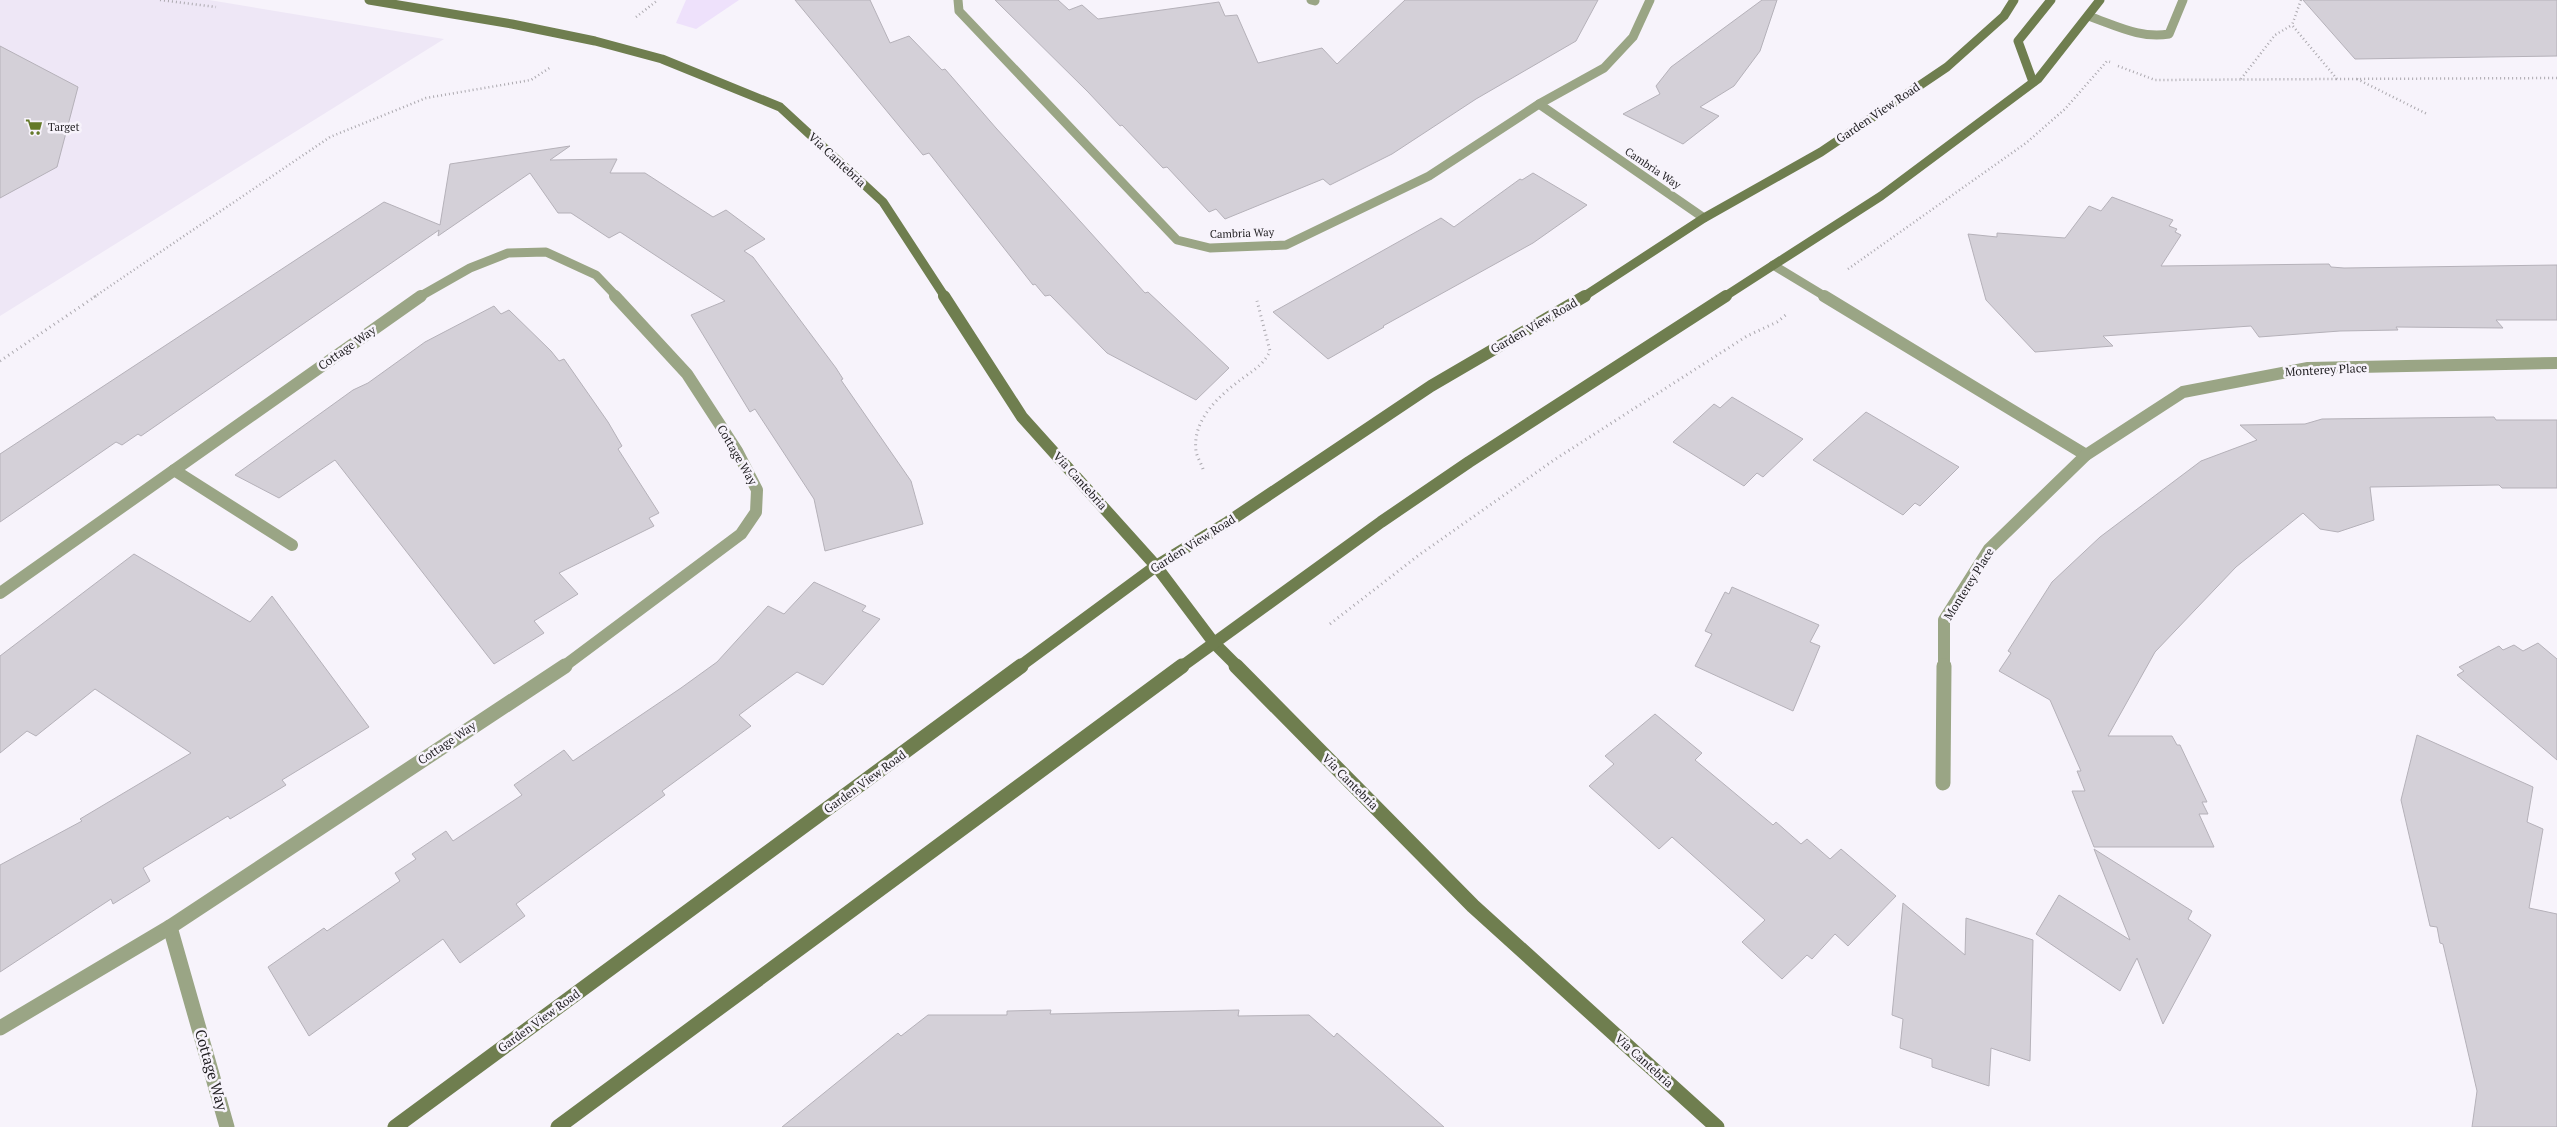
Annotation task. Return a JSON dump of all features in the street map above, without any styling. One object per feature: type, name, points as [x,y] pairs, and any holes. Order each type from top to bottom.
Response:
[{"type":"main road","name":"Via Cantebria","points":[[369,0],[512,24],[662,58],[780,107],[883,202],[1022,416],[1156,566],[1214,642],[1474,906],[1718,1127]]},
{"type":"main road","name":"Garden View Road","points":[[395,1127],[1156,566],[1236,517],[1431,386],[1597,289],[1704,218],[1821,152],[1947,67],[2004,16],[2014,0]]},
{"type":"main road","points":[[2033,82],[2018,41],[2051,0]]},
{"type":"main road","points":[[558,1127],[1214,642],[1469,462],[1880,196],[2033,82],[2100,0]]},
{"type":"street","name":"Cambria Way","points":[[958,0],[959,11],[1177,240],[1210,248],[1286,245],[1430,176],[1539,104],[1604,68],[1633,38],[1650,0]]},
{"type":"street","points":[[2088,16],[2147,35],[2160,37],[2169,34],[2184,0]]},
{"type":"street","name":"Cambria Way","points":[[1539,104],[1704,218]]},
{"type":"street","name":"Cottage Way","points":[[0,594],[427,292],[470,268],[508,253],[546,252],[596,275],[688,374],[737,451],[757,490],[756,512],[741,534],[568,664],[170,927],[0,1028]]},
{"type":"street","points":[[1773,265],[2086,454]]},
{"type":"street","name":"Monterey Place","points":[[1943,783],[1944,620],[1989,549],[2086,454],[2183,392],[2284,371],[2308,368],[2557,363]]},
{"type":"street","points":[[174,470],[292,546]]},
{"type":"street","name":"Cottage Way","points":[[170,927],[227,1127]]},
{"type":"path","points":[[160,0],[216,7]]},
{"type":"path","points":[[636,18],[658,0]]},
{"type":"path","points":[[2241,79],[2275,35],[2292,25],[2301,0]]},
{"type":"path","points":[[2292,25],[2337,78]]},
{"type":"path","points":[[1330,624],[1419,555],[1554,460],[1747,336],[1777,322],[1888,239],[1980,178],[2044,128],[2107,61],[2155,80],[2557,78]]},
{"type":"path","points":[[0,361],[330,137],[426,98],[531,80],[552,66]]},
{"type":"path","points":[[2357,79],[2427,114]]},
{"type":"path","points":[[1202,469],[1196,450],[1199,422],[1206,410],[1265,361],[1270,351],[1256,296]]},
{"type":"shaded area","points":[[0,0],[209,0],[444,39],[0,316]]},
{"type":"shaded area","points":[[686,0],[739,0],[696,29],[676,23]]},
{"type":"building","points":[[795,0],[870,0],[890,43],[909,36],[942,70],[945,69],[1145,293],[1148,292],[1229,368],[1196,400],[1107,353],[1050,295],[1045,296],[1035,284],[1033,285],[929,153],[923,155]]},
{"type":"building","points":[[995,0],[1058,0],[1069,10],[1082,5],[1098,19],[1219,2],[1225,16],[1237,15],[1258,63],[1322,48],[1337,64],[1405,0],[1598,0],[1576,41],[1476,99],[1392,154],[1330,185],[1323,179],[1225,219],[1216,209],[1209,212],[1167,167],[1163,168]]},
{"type":"building","points":[[1762,0],[1777,0],[1760,51],[1734,86],[1700,107],[1719,116],[1683,144],[1623,114],[1660,94],[1656,86],[1671,67]]},
{"type":"building","points":[[2303,0],[2557,0],[2557,56],[2355,59]]},
{"type":"building","name":"Target","points":[[0,46],[78,87],[57,167],[0,198]]},
{"type":"building","points":[[570,146],[550,160],[617,159],[610,173],[645,173],[713,217],[726,210],[765,239],[744,251],[753,257],[836,368],[843,379],[841,380],[911,481],[923,524],[825,551],[814,499],[755,409],[750,412],[691,315],[725,301],[620,232],[609,238],[571,213],[558,213],[530,173],[438,236],[439,230],[141,436],[138,434],[122,445],[116,442],[0,522],[0,454],[384,202],[440,225],[450,164]]},
{"type":"building","points":[[1533,173],[1587,205],[1533,243],[1383,326],[1328,359],[1273,312],[1441,218],[1454,227],[1520,179],[1522,180]]},
{"type":"building","points":[[2112,197],[2173,220],[2169,226],[2177,229],[2175,232],[2181,235],[2161,266],[2329,264],[2331,267],[2344,268],[2557,265],[2557,320],[2496,320],[2503,328],[2396,327],[2398,330],[2340,331],[2259,337],[2251,326],[2103,336],[2113,346],[2035,352],[1986,300],[1968,234],[1997,237],[1997,233],[2065,238],[2089,206],[2101,211]]},
{"type":"building","points":[[494,306],[501,314],[509,310],[559,361],[564,359],[608,422],[622,446],[618,449],[659,513],[649,518],[654,526],[559,573],[578,594],[534,621],[544,633],[494,664],[335,460],[279,498],[235,475],[353,390],[368,383],[425,342]]},
{"type":"building","points":[[1732,397],[1803,439],[1763,477],[1757,473],[1744,486],[1673,442],[1714,404],[1720,408]]},
{"type":"building","points":[[1866,412],[1959,467],[1920,506],[1915,503],[1903,515],[1813,460]]},
{"type":"building","points":[[2494,417],[2496,420],[2557,420],[2557,488],[2502,488],[2499,485],[2370,487],[2374,520],[2338,532],[2320,529],[2303,513],[2236,567],[2155,652],[2108,736],[2172,736],[2177,745],[2180,745],[2207,802],[2202,802],[2208,814],[2199,814],[2214,847],[2094,847],[2072,791],[2085,791],[2077,771],[2081,771],[2050,700],[1999,671],[2011,653],[2008,651],[2052,582],[2100,537],[2201,461],[2257,440],[2240,425],[2305,424],[2322,419]]},
{"type":"building","points":[[134,554],[250,622],[272,596],[369,727],[282,780],[286,785],[230,819],[228,816],[143,868],[150,881],[113,904],[111,899],[0,972],[0,865],[82,821],[80,819],[191,753],[95,689],[36,736],[27,731],[0,753],[0,656]]},
{"type":"building","points":[[814,582],[866,606],[862,611],[880,619],[823,685],[797,672],[739,715],[751,726],[662,791],[665,795],[516,904],[525,916],[460,963],[443,939],[309,1036],[268,967],[324,928],[327,931],[400,881],[395,873],[416,859],[412,854],[446,831],[453,841],[522,795],[514,785],[564,750],[573,761],[681,688],[717,662],[768,606],[784,614]]},
{"type":"building","points":[[1732,587],[1819,625],[1810,642],[1820,646],[1793,711],[1695,666],[1712,634],[1705,631],[1725,592],[1729,594]]},
{"type":"building","points":[[2538,643],[2557,659],[2557,760],[2457,675],[2464,671],[2459,667],[2499,646],[2503,650],[2514,645],[2523,651]]},
{"type":"building","points":[[1655,714],[1702,753],[1695,760],[1773,825],[1776,822],[1801,844],[1807,839],[1830,859],[1841,849],[1896,896],[1848,946],[1835,934],[1812,959],[1807,955],[1782,979],[1742,942],[1765,920],[1672,837],[1659,849],[1589,786],[1614,764],[1605,756]]},
{"type":"building","points":[[2417,735],[2533,787],[2527,822],[2543,829],[2529,908],[2557,914],[2557,1127],[2472,1127],[2477,1091],[2443,944],[2440,943],[2437,927],[2430,926],[2401,800]]},
{"type":"building","points":[[2094,849],[2192,911],[2188,919],[2211,935],[2163,1024],[2137,958],[2120,991],[2036,934],[2059,895],[2130,940]]},
{"type":"building","points":[[1903,903],[1965,955],[1966,918],[2033,940],[2030,1061],[1991,1048],[1989,1086],[1932,1067],[1932,1059],[1900,1048],[1903,1019],[1892,1015]]},
{"type":"building","points":[[1051,1010],[1050,1014],[1239,1010],[1238,1016],[1309,1015],[1334,1037],[1337,1033],[1444,1127],[782,1127],[898,1033],[901,1036],[928,1015],[1007,1015],[1007,1011]]},
{"type":"place","name":"Target","points":[[34,127]]}]
